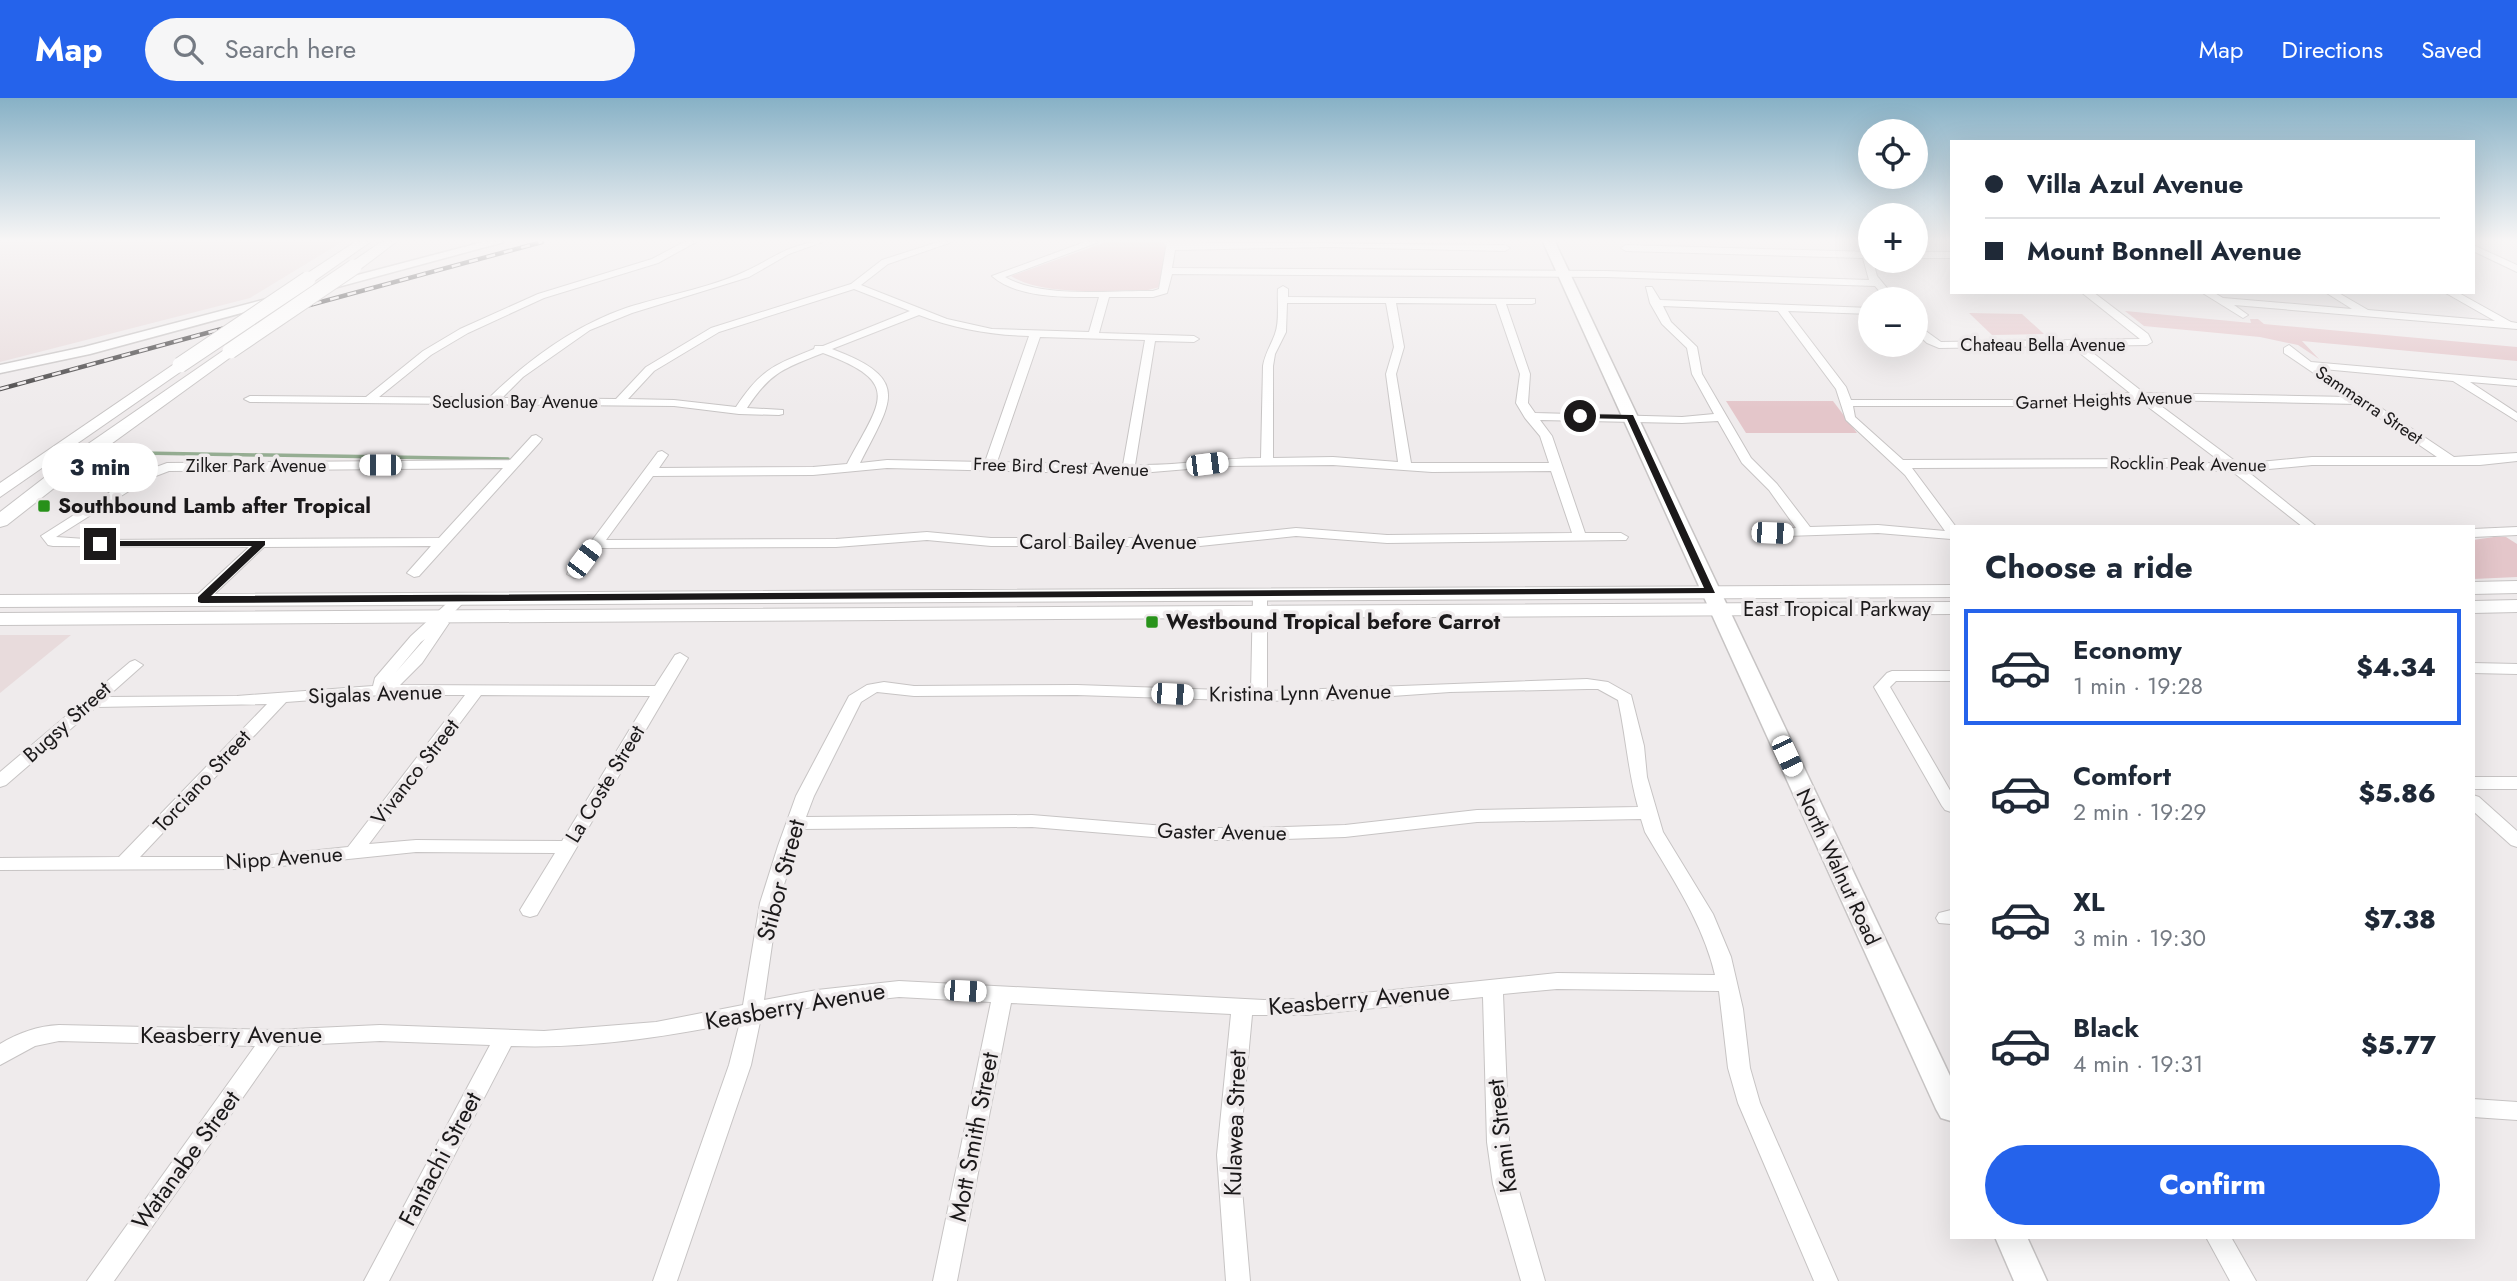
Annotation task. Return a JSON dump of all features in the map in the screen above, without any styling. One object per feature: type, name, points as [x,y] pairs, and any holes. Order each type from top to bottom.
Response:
[{"type":"main road","points":[[0,491],[282,297]]},
{"type":"main road","points":[[0,522],[94,448],[309,297]]},
{"type":"main road","points":[[2475,588],[2517,587]]},
{"type":"main road","name":"East Tropical Parkway","points":[[0,619],[1715,600],[1950,591]]},
{"type":"main road","name":"East Tropical Parkway","points":[[0,601],[461,597],[1260,605]]},
{"type":"main road","name":"East Tropical Parkway","points":[[1715,600],[1950,608]]},
{"type":"main road","points":[[2475,607],[2517,606]]},
{"type":"street","points":[[0,369],[110,344],[288,297]]},
{"type":"street","points":[[371,398],[427,353],[464,331],[538,297]]},
{"type":"street","points":[[492,401],[519,375],[586,328],[673,297]]},
{"type":"street","points":[[619,402],[650,369],[715,330],[819,297]]},
{"type":"street","points":[[881,297],[965,327],[1035,335],[1194,339]]},
{"type":"street","points":[[1093,337],[1104,297]]},
{"type":"street","points":[[1267,461],[1268,366],[1270,354],[1281,332],[1282,297]]},
{"type":"street","points":[[1322,297],[1391,301],[1532,301]]},
{"type":"street","name":"North Walnut Road","points":[[1575,297],[1950,1108]]},
{"type":"street","points":[[1652,297],[1667,324],[1692,347],[1697,374],[1752,468],[1773,487],[1807,533]]},
{"type":"street","name":"Chateau Bella Avenue","points":[[1928,338],[1939,345],[2147,342],[2144,335],[2093,297]]},
{"type":"street","points":[[2214,297],[2243,315]]},
{"type":"street","points":[[2339,297],[2367,313]]},
{"type":"street","points":[[2459,297],[2514,326]]},
{"type":"street","points":[[1391,301],[1399,347],[1391,374],[1406,457],[1405,466]]},
{"type":"street","points":[[1500,301],[1525,374],[1522,403],[1546,436],[1580,538]]},
{"type":"street","points":[[2220,301],[2514,326]]},
{"type":"street","points":[[1655,303],[1858,311]]},
{"type":"street","points":[[1781,308],[1842,389],[1850,418],[1860,430],[1901,464],[1950,528]]},
{"type":"street","points":[[738,411],[756,385],[776,368],[819,348],[917,312]]},
{"type":"street","points":[[990,464],[1035,335]]},
{"type":"street","points":[[1128,470],[1150,339]]},
{"type":"street","points":[[2075,344],[2138,396],[2239,468],[2309,525]]},
{"type":"street","points":[[819,348],[870,369],[883,382],[886,390],[852,467]]},
{"type":"street","name":"Sammarra Street","points":[[2289,348],[2288,351],[2451,461]]},
{"type":"street","points":[[2309,365],[2517,383]]},
{"type":"street","points":[[2456,377],[2517,418]]},
{"type":"street","name":"Garnet Heights Avenue","points":[[1845,403],[2035,403],[2138,396],[2363,401]]},
{"type":"street","name":"Seclusion Bay Avenue","points":[[250,399],[371,398],[423,402],[674,403],[738,411],[779,412]]},
{"type":"street","points":[[1529,416],[1630,416],[1682,420],[1721,417]]},
{"type":"street","points":[[414,573],[536,439]]},
{"type":"street","points":[[573,574],[662,454]]},
{"type":"street","name":"Rocklin Peak Avenue","points":[[1901,464],[2172,463],[2239,468],[2312,461],[2451,461],[2517,457]]},
{"type":"street","name":"Free Bird Crest Avenue","points":[[649,472],[813,471],[852,467],[990,464],[1128,470],[1267,461],[1359,461],[1405,466],[1557,467]]},
{"type":"street","name":"Zilker Park Avenue","points":[[261,543],[79,543],[53,542],[48,536],[144,476],[167,467],[513,464]]},
{"type":"street","points":[[1757,533],[1878,529],[1950,535]]},
{"type":"street","points":[[2475,533],[2517,531]]},
{"type":"street","name":"Carol Bailey Avenue","points":[[596,544],[835,543],[927,536],[991,542],[1200,542],[1296,532],[1387,539],[1621,537]]},
{"type":"street","points":[[201,600],[261,543],[444,542]]},
{"type":"street","points":[[381,690],[398,681],[433,639],[446,614],[461,597]]},
{"type":"street","points":[[1259,696],[1260,605]]},
{"type":"street","name":"La Coste Street","points":[[530,910],[680,658]]},
{"type":"street","name":"Bugsy Street","points":[[0,781],[135,665]]},
{"type":"street","points":[[2480,668],[2517,668]]},
{"type":"street","points":[[1950,676],[1892,676],[1882,687],[1945,785],[1950,802]]},
{"type":"street","name":"Kristina Lynn Avenue","points":[[865,693],[884,687],[914,691],[1077,690],[1259,696],[1334,695],[1491,685],[1587,684],[1611,688],[1625,698],[1636,746],[1638,777],[1648,813]]},
{"type":"street","name":"Sigalas Avenue","points":[[90,702],[280,699],[381,690],[661,691]]},
{"type":"street","name":"Vivanco Street","points":[[353,853],[477,691]]},
{"type":"street","name":"Stibor Street","points":[[665,1281],[726,1109],[752,1011],[769,903],[804,796],[851,704],[865,693]]},
{"type":"street","name":"Torciano Street","points":[[124,863],[280,699]]},
{"type":"street","points":[[2475,783],[2517,783]]},
{"type":"street","points":[[2475,803],[2517,841]]},
{"type":"street","points":[[1648,813],[1663,849],[1703,914],[1721,957],[1739,1068],[1749,1103],[1826,1281]]},
{"type":"street","name":"Gaster Avenue","points":[[795,823],[1032,821],[1189,834],[1258,834],[1346,831],[1477,816],[1648,813]]},
{"type":"street","name":"Nipp Avenue","points":[[0,864],[280,861],[416,846],[568,846]]},
{"type":"street","name":"Keasberry Avenue","points":[[0,1056],[16,1044],[60,1032],[272,1038],[380,1033],[544,1039],[656,1030],[752,1011],[871,991],[899,989],[1242,1007],[1306,1007],[1557,981],[1727,983]]},
{"type":"street","name":"Kami Street","points":[[1493,987],[1498,1142],[1505,1184],[1533,1281]]},
{"type":"street","name":"Mott Smith Street","points":[[945,1281],[1003,994]]},
{"type":"street","name":"Kulawea Street","points":[[1238,1281],[1228,1156],[1242,1007]]},
{"type":"street","name":"Watanabe Street","points":[[99,1281],[272,1038]]},
{"type":"street","name":"Fantachi Street","points":[[376,1281],[505,1038]]},
{"type":"street","points":[[2475,1108],[2517,1111]]},
{"type":"street","points":[[2012,1239],[2031,1281]]},
{"type":"street","points":[[2219,1239],[2245,1281]]},
{"type":"shaded area","points":[[0,297],[251,297],[250,298],[0,362]]},
{"type":"shaded area","points":[[2125,311],[2251,323],[2250,319],[2258,319],[2264,324],[2517,347],[2517,361],[2302,341],[2319,359],[2298,345],[2260,337],[2144,326]]},
{"type":"shaded area","points":[[1969,313],[2022,314],[2044,334],[1992,335]]},
{"type":"shaded area","points":[[1726,401],[1833,401],[1857,433],[1746,433]]},
{"type":"shaded area","points":[[2506,537],[2517,544],[2517,577],[2475,579],[2475,540]]},
{"type":"shaded area","points":[[0,635],[71,635],[0,693]]},
{"type":"waterway","points":[[140,453],[508,459]]},
{"type":"railway","points":[[0,389],[338,297]]},
{"type":"place","name":"Southbound Lamb after Tropical","points":[[44,506]]},
{"type":"place","name":"Westbound Tropical before Carrot","points":[[1152,622]]},
{"type":"route","points":[[100,544],[261,543],[201,600],[1711,591],[1630,416],[1580,416]]}]
